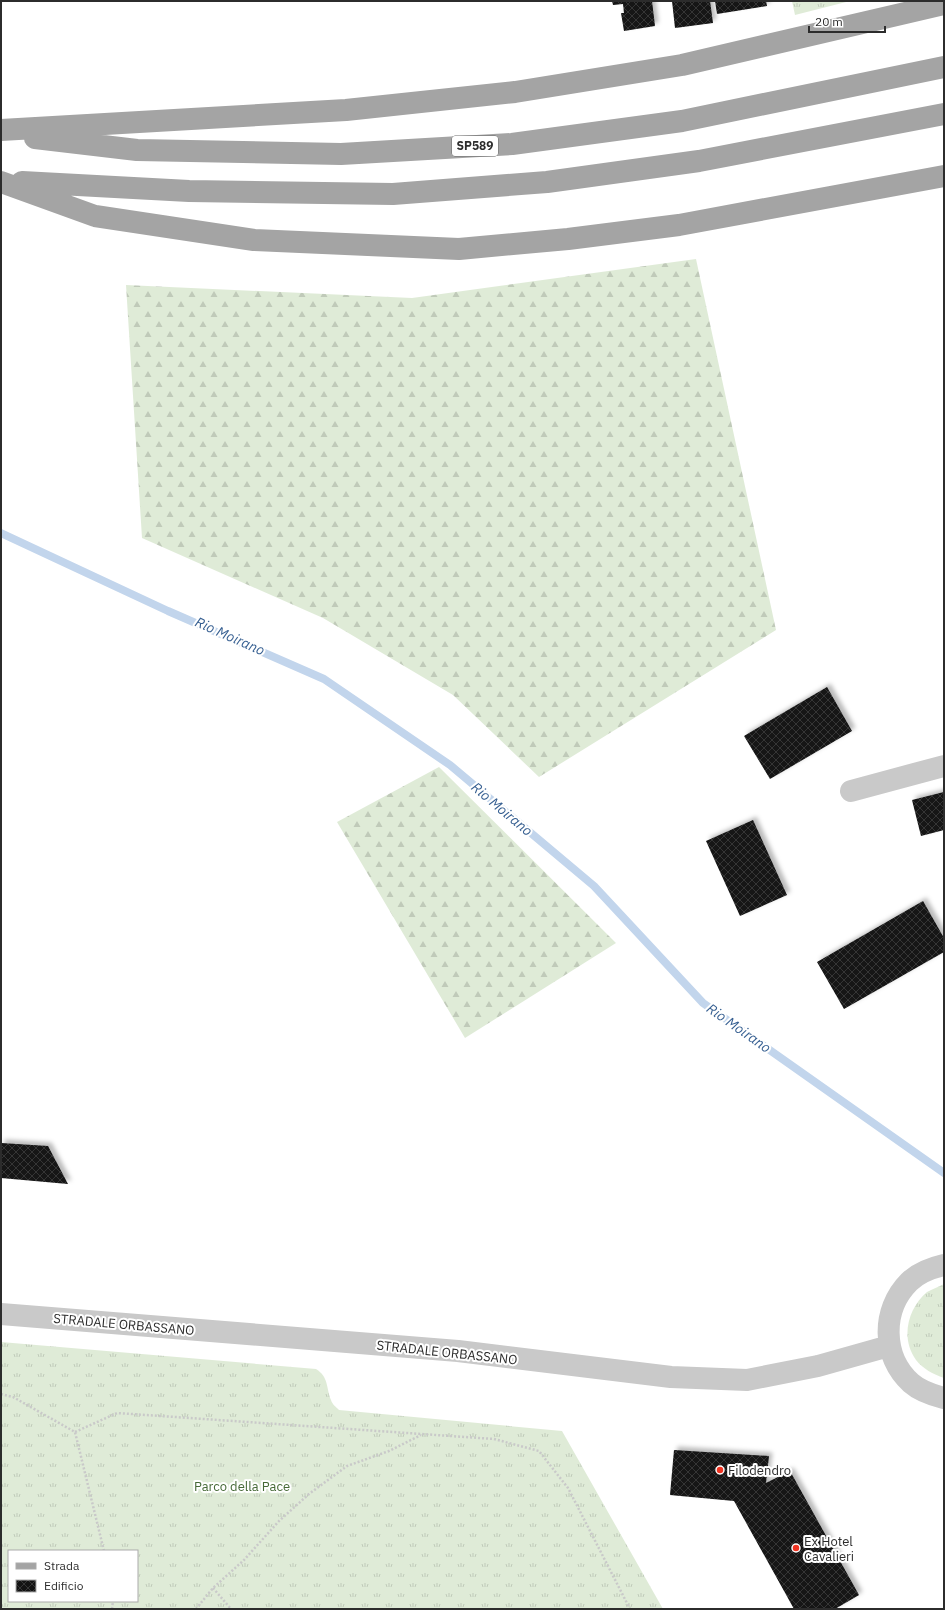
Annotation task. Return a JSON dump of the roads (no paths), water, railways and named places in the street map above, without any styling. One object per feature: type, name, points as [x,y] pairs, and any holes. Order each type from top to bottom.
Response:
[{"type":"main road","points":[[1,130],[346,110],[515,92],[682,65],[944,4]]},
{"type":"main road","name":"SP589","points":[[1,134],[145,150],[341,154],[512,144],[682,121],[944,67]]},
{"type":"main road","points":[[1,181],[189,191],[393,194],[547,182],[699,161],[944,114]]},
{"type":"main road","points":[[1,181],[95,216],[254,240],[459,249],[568,240],[679,225],[944,176]]},
{"type":"street","points":[[851,791],[944,766]]},
{"type":"street","points":[[944,1265],[928,1269],[909,1282],[895,1300],[888,1323],[889,1346],[897,1367],[912,1384],[931,1395],[944,1398]]},
{"type":"street","name":"STRADALE ORBASSANO","points":[[1,1314],[458,1351],[671,1377],[747,1380],[818,1366],[889,1346]]},
{"type":"waterway","name":"Rio Moirano","points":[[1,533],[168,611],[324,679],[450,765],[594,886],[703,1003],[944,1173]]},
{"type":"place","name":"Filodendro","points":[[720,1470]]},
{"type":"place","name":"Ex Hotel Cavalieri","points":[[796,1548]]},
{"type":"park label","name":"Parco della Pace","points":[[242,1486]]}]
